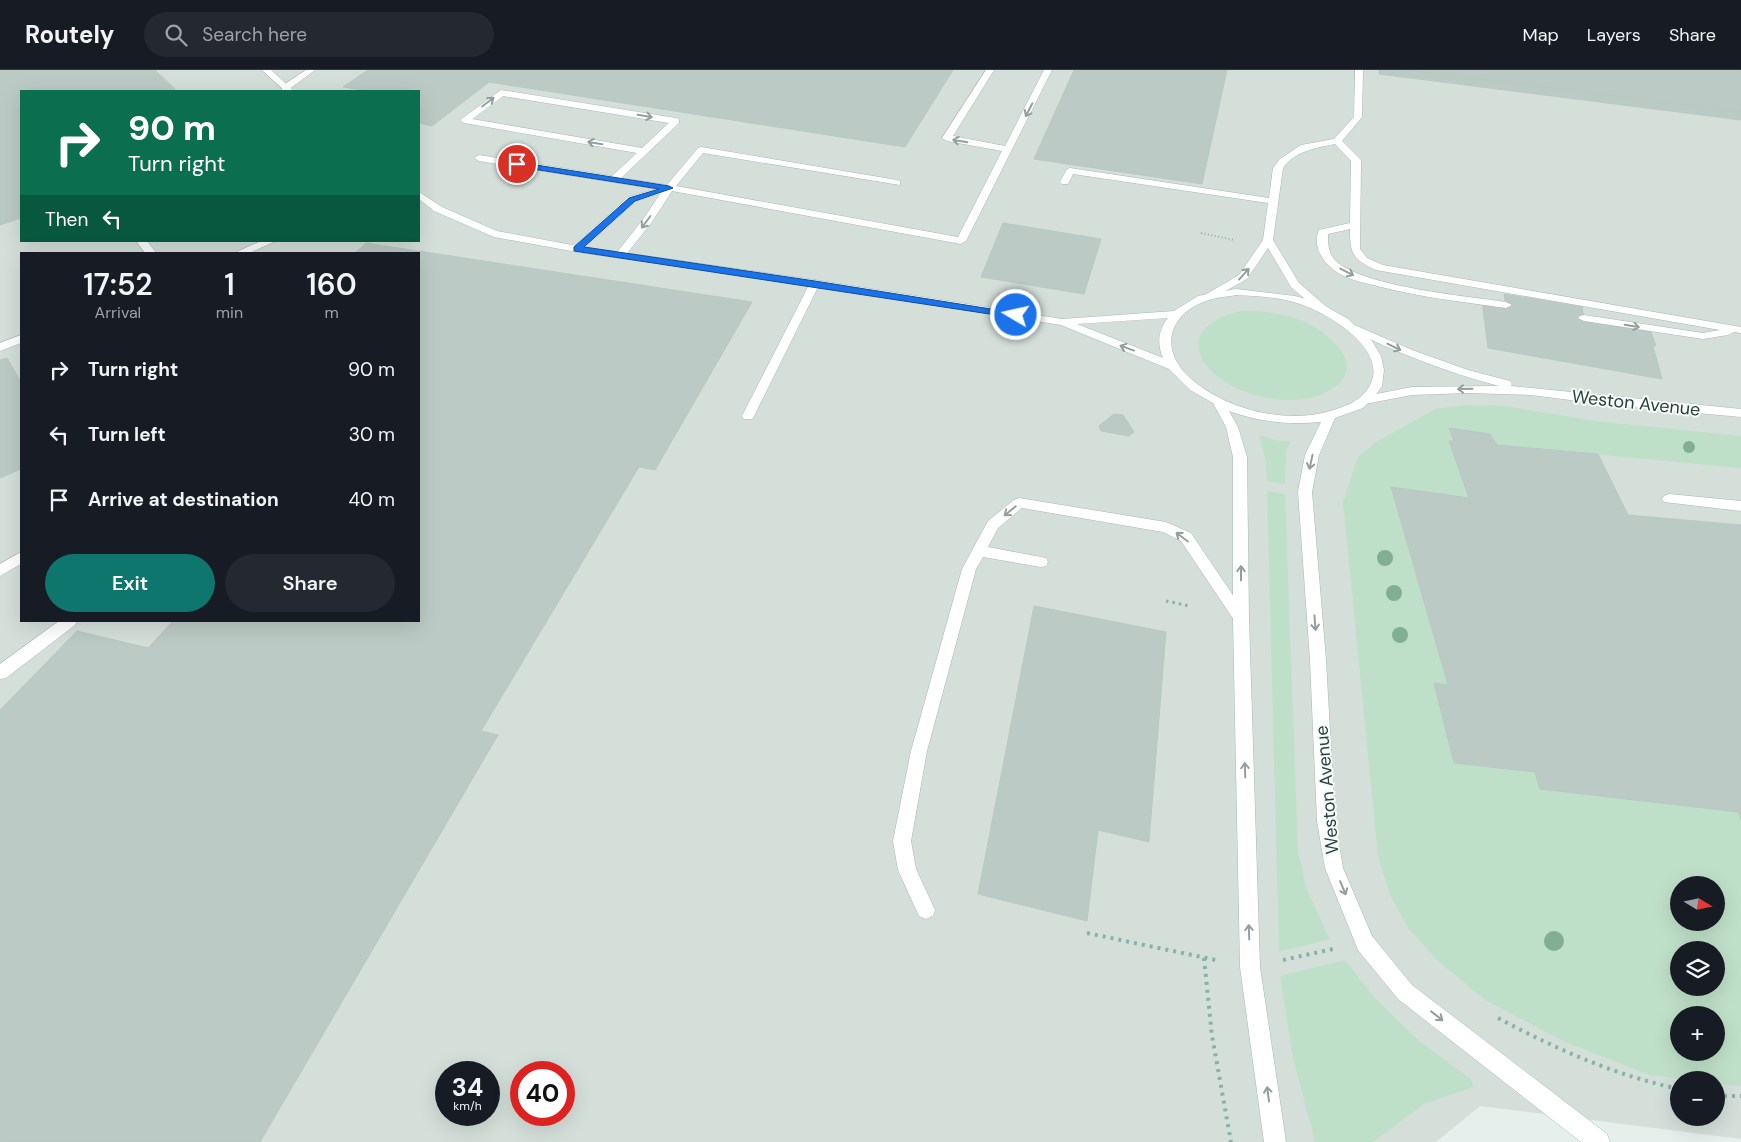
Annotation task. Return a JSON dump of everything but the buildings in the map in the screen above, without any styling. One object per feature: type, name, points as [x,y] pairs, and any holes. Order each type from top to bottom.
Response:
[{"type":"street","points":[[266,70],[288,90],[311,70]]},
{"type":"street","points":[[990,70],[947,138],[1008,149]]},
{"type":"street","points":[[479,158],[669,188],[960,241],[1048,70]]},
{"type":"street","points":[[1268,240],[1295,285],[1323,309],[1350,326],[1372,349],[1379,368],[1376,385],[1365,400],[1354,408],[1329,417],[1308,420],[1277,419],[1248,413],[1218,402],[1194,388],[1172,366],[1166,352],[1164,339],[1167,326],[1176,314],[1193,302],[1210,296],[1243,277],[1268,240],[1278,168],[1283,160],[1304,147],[1337,141],[1358,117],[1359,70]]},
{"type":"street","points":[[612,180],[676,121],[501,92],[464,120],[643,151]]},
{"type":"street","points":[[1337,141],[1356,160],[1355,249],[1363,260],[1380,268],[1741,330]]},
{"type":"street","points":[[620,255],[648,220],[669,188],[702,150],[897,183]]},
{"type":"street","points":[[1065,182],[1070,171],[1272,201]]},
{"type":"street","points":[[1135,193],[1139,182]]},
{"type":"street","points":[[577,249],[632,199],[669,188]]},
{"type":"street","points":[[420,196],[438,209],[494,234],[577,249],[815,283],[1062,322],[1172,366]]},
{"type":"street","points":[[1355,225],[1324,232],[1322,247],[1332,265],[1360,279],[1396,288],[1506,305]]},
{"type":"street","points":[[142,242],[150,252]]},
{"type":"street","points":[[242,252],[268,242]]},
{"type":"street","points":[[748,416],[815,283]]},
{"type":"street","points":[[1210,296],[1236,292],[1262,293],[1288,297],[1323,309]]},
{"type":"street","points":[[1062,322],[1176,314]]},
{"type":"street","points":[[1584,318],[1703,336],[1741,330]]},
{"type":"street","name":"Weston Avenue","points":[[1350,326],[1408,353],[1464,373],[1531,391]]},
{"type":"street","points":[[0,347],[20,339]]},
{"type":"street","name":"Weston Avenue","points":[[1365,400],[1412,391],[1468,389],[1531,391],[1609,401],[1741,413]]},
{"type":"street","points":[[1218,402],[1232,426],[1240,457],[1241,619],[1250,967],[1275,1142]]},
{"type":"street","name":"Weston Avenue","points":[[1329,417],[1312,455],[1305,492],[1318,660],[1326,821],[1334,868],[1366,943],[1405,992],[1599,1142]]},
{"type":"street","points":[[1669,499],[1741,506]]},
{"type":"street","points":[[926,910],[907,870],[902,841],[906,812],[919,751],[969,569],[993,525],[1019,503],[1166,528],[1186,538],[1241,619]]},
{"type":"street","points":[[980,551],[1041,562]]},
{"type":"street","points":[[0,570],[20,558]]},
{"type":"street","points":[[0,672],[69,622]]},
{"type":"path","points":[[1201,233],[1233,239],[1236,244]]},
{"type":"path","points":[[1166,601],[1190,606]]},
{"type":"path","points":[[1087,932],[1250,967],[1366,943]]},
{"type":"path","points":[[1204,958],[1212,1036],[1230,1142]]},
{"type":"path","points":[[1494,1015],[1546,1044],[1615,1073],[1670,1086]]},
{"type":"path","points":[[1725,1096],[1741,1096]]},
{"type":"shaded area","points":[[0,70],[1741,70],[1741,1139],[1480,1106],[1436,1142],[0,1142]]},
{"type":"green space","points":[[1240,311],[1280,314],[1312,325],[1339,347],[1345,357],[1347,366],[1345,376],[1337,385],[1321,395],[1293,400],[1259,396],[1243,391],[1226,382],[1212,372],[1203,361],[1199,349],[1200,338],[1206,327],[1220,318]]},
{"type":"green space","points":[[1466,405],[1505,406],[1595,421],[1741,436],[1741,468],[1497,445],[1490,434],[1450,428],[1454,441],[1449,441],[1469,498],[1391,488],[1448,685],[1434,683],[1454,763],[1535,772],[1541,789],[1738,812],[1741,820],[1741,1086],[1725,1085],[1725,1071],[1670,1071],[1670,1078],[1649,1075],[1563,1041],[1485,1000],[1439,962],[1408,928],[1391,897],[1378,857],[1343,502],[1358,457],[1376,442],[1435,409]]},
{"type":"green space","points":[[1259,435],[1279,441],[1290,441],[1286,454],[1285,484],[1267,481],[1266,461]]},
{"type":"green space","points":[[1267,491],[1285,494],[1298,850],[1306,888],[1330,939],[1279,952]]},
{"type":"green space","points":[[1345,960],[1375,998],[1419,1041],[1471,1079],[1473,1087],[1424,1104],[1373,1142],[1315,1142],[1292,1053],[1280,976]]},
{"type":"route","points":[[517,164],[669,188],[632,199],[577,249],[815,283],[1016,315]]}]
